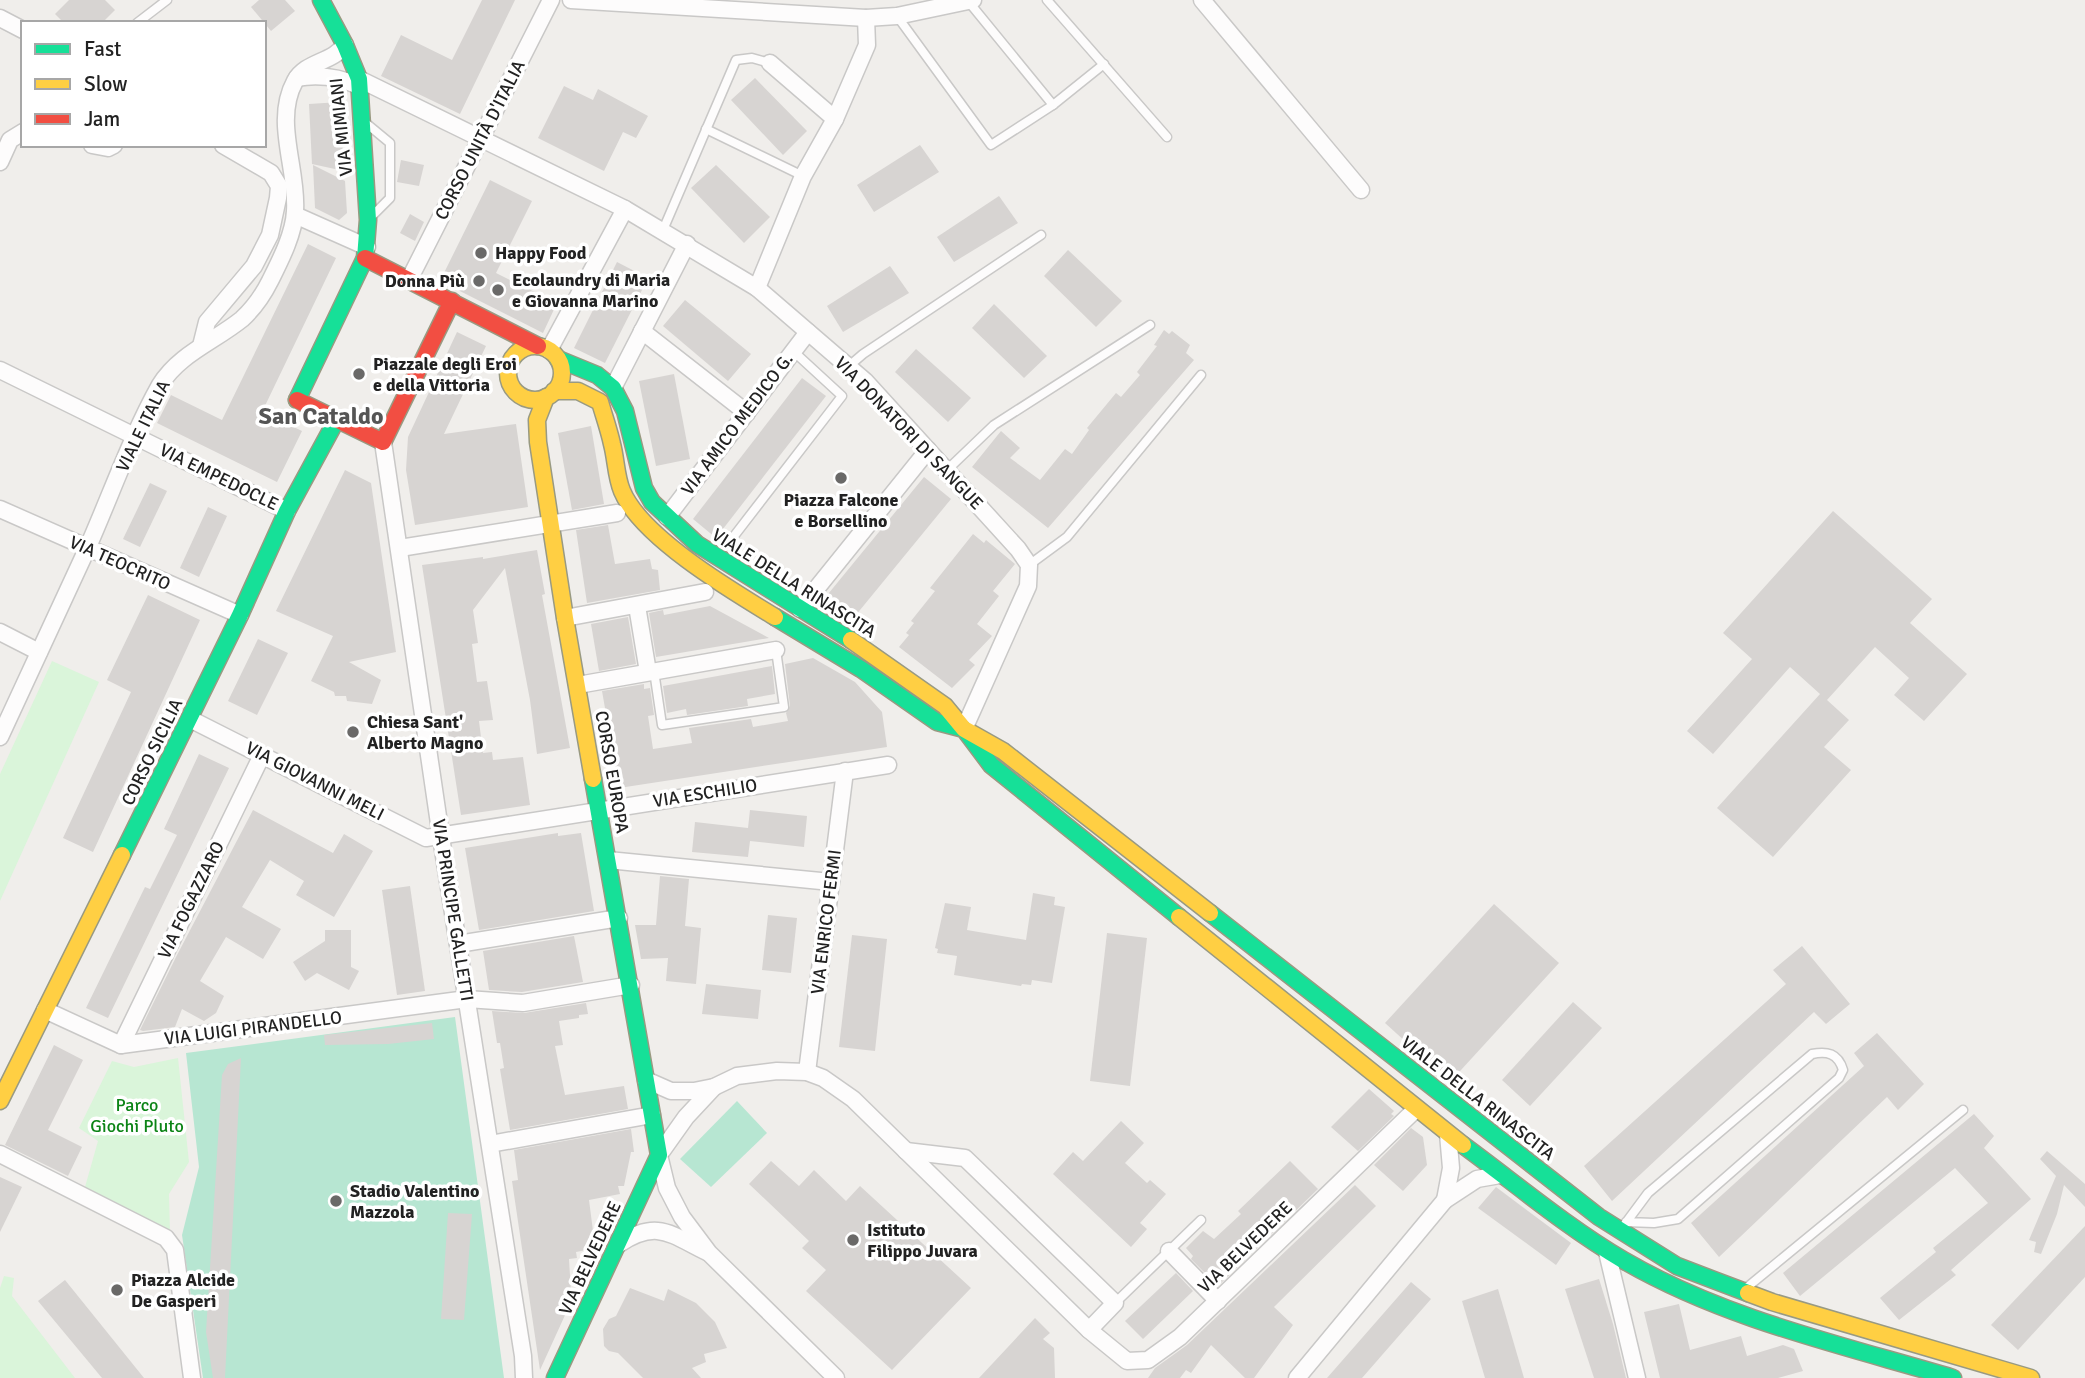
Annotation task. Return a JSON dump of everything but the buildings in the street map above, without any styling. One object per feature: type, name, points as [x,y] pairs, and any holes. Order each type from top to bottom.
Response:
[{"type":"street","name":"VIA MIMIANI","points":[[321,0],[345,45],[359,82],[368,219],[366,252]]},
{"type":"street","name":"CORSO UNITÀ D'ITALIA","points":[[409,279],[551,0]]},
{"type":"street","points":[[571,0],[866,18],[897,16],[970,0]]},
{"type":"street","points":[[1202,0],[1361,190]]},
{"type":"street","points":[[0,18],[21,29]]},
{"type":"street","points":[[757,288],[803,176],[835,119],[867,45],[866,18]]},
{"type":"street","points":[[297,78],[314,64],[337,56],[345,45]]},
{"type":"street","points":[[770,63],[835,119]]},
{"type":"street","name":"VIA DONATORI DI SANGUE","points":[[297,78],[314,75],[359,82],[625,209],[757,288],[849,366],[947,470],[1018,549],[1029,565]]},
{"type":"street","name":"VIALE ITALIA","points":[[0,737],[87,549],[135,436],[167,376],[201,346],[243,318],[259,302],[282,255],[295,215],[296,200],[286,123],[287,104],[297,78]]},
{"type":"street","points":[[0,162],[10,140],[21,133]]},
{"type":"street","points":[[201,346],[207,322],[254,266],[265,246],[278,198],[279,186],[271,173],[226,147]]},
{"type":"street","points":[[548,352],[625,209]]},
{"type":"street","points":[[295,215],[366,252],[409,279],[597,375],[613,388],[687,244]]},
{"type":"street","points":[[366,252],[296,400],[383,442],[452,301]]},
{"type":"street","points":[[508,329],[513,357],[508,374],[514,390],[529,399],[550,394],[562,376],[548,352]]},
{"type":"street","points":[[642,331],[747,413]]},
{"type":"street","name":"VIA AMICO MEDICO G.","points":[[667,517],[808,332]]},
{"type":"street","points":[[513,357],[520,350],[548,352]]},
{"type":"street","name":"VIA EMPEDOCLE","points":[[0,370],[287,511]]},
{"type":"street","name":"VIALE DELLA RINASCITA","points":[[613,388],[625,411],[644,488],[652,502],[697,544],[852,640],[945,706],[991,765],[1500,1175],[1607,1252],[1668,1284],[1755,1318],[1953,1378]]},
{"type":"street","name":"VIALE DELLA RINASCITA","points":[[550,394],[568,389],[581,390],[600,402],[612,441],[621,489],[631,507],[654,533],[725,587],[861,669],[937,722],[964,729],[1003,751],[1588,1209],[1623,1226],[1677,1266],[1772,1303],[2031,1378]]},
{"type":"street","name":"CORSO EUROPA","points":[[550,394],[537,420],[538,442],[565,618],[659,1155]]},
{"type":"street","name":"CORSO SICILIA","points":[[0,1101],[190,719],[287,511],[337,419]]},
{"type":"street","name":"VIA PRINCIPE GALLETTI","points":[[383,442],[441,837],[523,1356],[524,1378]]},
{"type":"street","points":[[800,609],[928,450]]},
{"type":"street","name":"VIA TEOCRITO","points":[[0,509],[240,615]]},
{"type":"street","points":[[400,548],[617,513]]},
{"type":"street","points":[[964,729],[1028,586],[1029,565]]},
{"type":"street","points":[[565,618],[705,592]]},
{"type":"street","points":[[637,606],[651,671]]},
{"type":"street","points":[[0,632],[39,652]]},
{"type":"street","points":[[578,685],[776,650]]},
{"type":"street","name":"VIA GIOVANNI MELI","points":[[190,719],[426,838],[441,837]]},
{"type":"street","name":"VIA FOGAZZARO","points":[[121,1045],[262,755]]},
{"type":"street","name":"VIA ESCHILIO","points":[[441,837],[888,765]]},
{"type":"street","name":"VIA ENRICO FERMI","points":[[807,1072],[845,771]]},
{"type":"street","points":[[608,860],[831,881]]},
{"type":"street","points":[[458,943],[619,918]]},
{"type":"street","name":"VIA LUIGI PIRANDELLO","points":[[121,1045],[467,999],[523,1003],[631,985]]},
{"type":"street","points":[[45,1010],[121,1045]]},
{"type":"street","name":"VIA BELVEDERE","points":[[714,1087],[737,1076],[777,1071],[807,1072],[823,1078],[853,1100],[1089,1329],[1127,1361],[1148,1360],[1180,1337],[1416,1109]]},
{"type":"street","points":[[646,1080],[671,1091],[694,1091],[714,1087]]},
{"type":"street","points":[[714,1087],[686,1117],[659,1155],[667,1188],[682,1217],[709,1253],[836,1378]]},
{"type":"street","points":[[490,1144],[652,1115]]},
{"type":"street","points":[[1445,1200],[1451,1168],[1448,1134]]},
{"type":"street","points":[[906,1151],[965,1158],[1115,1303],[1089,1329]]},
{"type":"street","points":[[0,1154],[166,1238],[175,1250],[192,1378]]},
{"type":"street","name":"VIA BELVEDERE","points":[[555,1378],[659,1155]]},
{"type":"street","points":[[1297,1378],[1445,1200],[1477,1179],[1500,1175]]},
{"type":"street","points":[[618,1245],[636,1233],[650,1229],[665,1232],[709,1253]]},
{"type":"street","points":[[1169,1251],[1217,1301]]},
{"type":"street","points":[[1607,1252],[1637,1378]]},
{"type":"lane","points":[[140,21],[167,0]]},
{"type":"lane","points":[[970,0],[1053,106]]},
{"type":"lane","points":[[1047,0],[1167,137]]},
{"type":"lane","points":[[897,16],[991,145],[1053,106],[1104,64]]},
{"type":"lane","points":[[663,230],[736,60],[752,58],[770,63]]},
{"type":"lane","points":[[361,119],[390,143],[390,198],[368,219]]},
{"type":"lane","points":[[706,129],[803,176]]},
{"type":"lane","points":[[849,366],[1041,235]]},
{"type":"lane","points":[[947,470],[994,425],[1150,325]]},
{"type":"lane","points":[[731,540],[842,396],[792,350]]},
{"type":"lane","points":[[1029,565],[1067,537],[1201,375]]},
{"type":"lane","points":[[651,671],[662,725],[784,706],[776,650]]},
{"type":"lane","points":[[1812,1054],[1830,1054],[1840,1061],[1843,1070],[1839,1078],[1678,1219],[1623,1226],[1648,1193],[1812,1054]]},
{"type":"lane","points":[[1742,1291],[1963,1110]]},
{"type":"lane","points":[[1115,1303],[1201,1220]]},
{"type":"green space","points":[[52,661],[99,682],[0,901],[0,774]]},
{"type":"green space","name":"Stadio Valentino Mazzola","points":[[455,1017],[504,1378],[203,1378],[182,1235],[199,1167],[186,1053]]},
{"type":"green space","name":"Parco Giochi Pluto","points":[[178,1058],[189,1162],[169,1194],[170,1232],[85,1187],[98,1141],[79,1128],[112,1061],[134,1067]]},
{"type":"green space","points":[[737,1101],[767,1133],[711,1187],[680,1159]]},
{"type":"green space","points":[[4,1276],[14,1278],[12,1296],[75,1378],[0,1378],[0,1288]]},
{"type":"traffic: fast","points":[[297,400],[365,258],[368,220],[359,79],[345,45],[321,0]]},
{"type":"traffic: fast","points":[[558,359],[597,375],[613,388],[625,411],[644,488],[652,502],[697,544],[851,640]]},
{"type":"traffic: fast","points":[[122,855],[240,615],[287,511],[337,419]]},
{"type":"traffic: fast","points":[[775,617],[861,669],[937,722],[964,729],[991,765],[1179,917]]},
{"type":"traffic: fast","points":[[555,1378],[659,1155],[593,779]]},
{"type":"traffic: fast","points":[[1210,913],[1599,1217],[1677,1266],[1748,1293]]},
{"type":"traffic: fast","points":[[1463,1145],[1582,1234],[1662,1281],[1702,1299],[1784,1329],[1953,1378]]},
{"type":"traffic: slow","points":[[535,346],[554,354],[562,373],[554,392],[535,400],[516,392],[508,373],[516,354],[535,346]]},
{"type":"traffic: slow","points":[[554,391],[578,391],[600,402],[622,491],[632,509],[648,526],[689,561],[775,617]]},
{"type":"traffic: slow","points":[[546,397],[537,420],[538,442],[593,779]]},
{"type":"traffic: slow","points":[[851,640],[945,706],[964,729],[1003,751],[1210,913]]},
{"type":"traffic: slow","points":[[0,1101],[122,855]]},
{"type":"traffic: slow","points":[[1179,917],[1463,1145]]},
{"type":"traffic: slow","points":[[1748,1293],[2031,1378]]},
{"type":"traffic: jam","points":[[365,258],[538,346]]},
{"type":"traffic: jam","points":[[297,400],[383,442],[452,301]]},
{"type":"place","name":"Happy Food","points":[[481,253]]},
{"type":"place","name":"Donna Più","points":[[479,281]]},
{"type":"place","name":"Ecolaundry di Maria e Giovanna Marino","points":[[498,290]]},
{"type":"place","name":"Piazzale degli Eroi e della Vittoria","points":[[359,374]]},
{"type":"place","name":"Piazza Falcone e Borsellino","points":[[841,478]]},
{"type":"place","name":"Chiesa Sant' Alberto Magno","points":[[353,732]]},
{"type":"place","name":"Stadio Valentino Mazzola","points":[[336,1201]]},
{"type":"place","name":"Istituto Filippo Juvara","points":[[853,1240]]},
{"type":"place","name":"Piazza Alcide De Gasperi","points":[[117,1290]]},
{"type":"district","name":"San Cataldo","points":[[321,416]]}]
